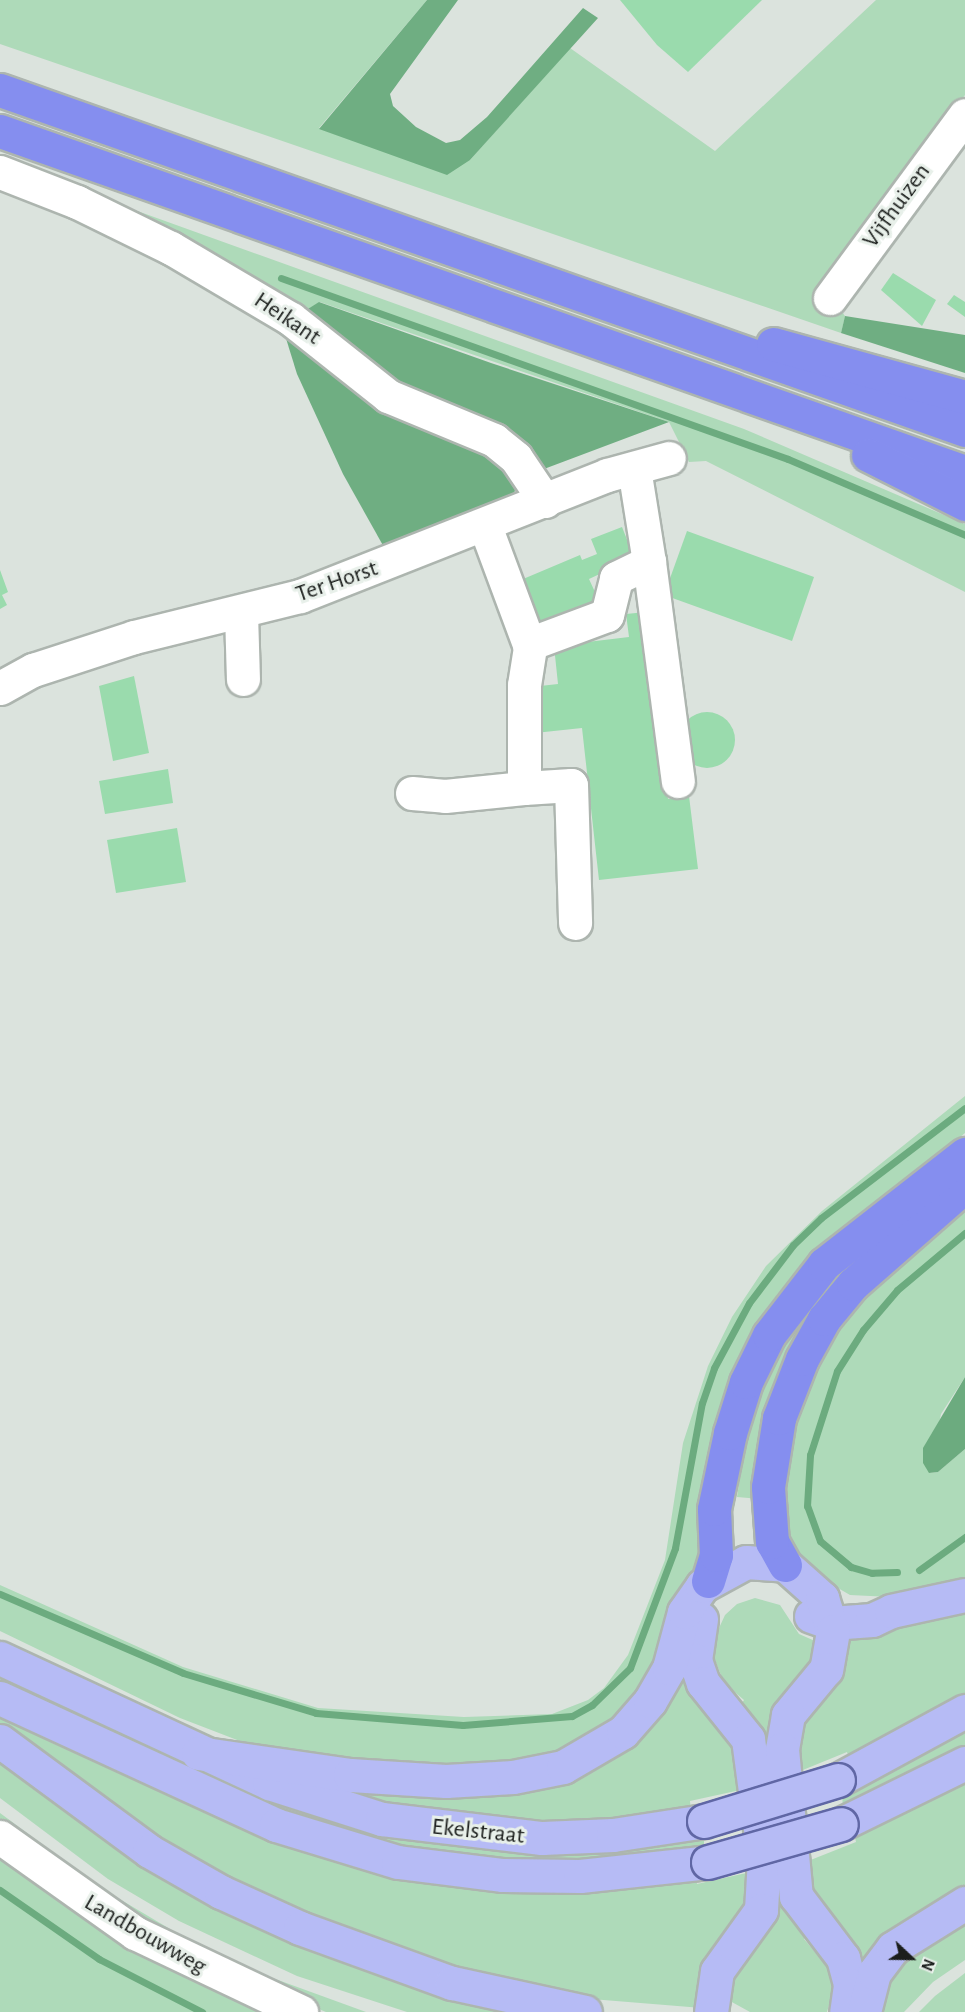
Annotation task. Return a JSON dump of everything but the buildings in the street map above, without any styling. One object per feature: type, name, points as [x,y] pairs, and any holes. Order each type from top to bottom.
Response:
[{"type":"highway","points":[[0,90],[965,430]]},
{"type":"highway","points":[[0,131],[965,472]]},
{"type":"highway","points":[[653,320],[826,355],[965,397]]},
{"type":"highway","points":[[780,407],[965,504]]},
{"type":"highway","points":[[720,1580],[728,1499],[722,1484],[738,1404],[757,1358],[784,1312],[824,1264],[965,1154]]},
{"type":"highway","points":[[785,1565],[771,1535],[768,1487],[777,1426],[802,1359],[824,1319],[853,1284],[965,1186]]},
{"type":"main road","points":[[198,1753],[350,1775],[446,1780],[513,1777],[564,1767],[590,1754],[635,1720],[660,1687],[687,1605],[746,1562],[785,1565],[812,1584],[827,1611],[832,1648],[826,1669],[788,1715],[782,1749],[796,1896],[843,1958],[850,1985],[859,2006]]},
{"type":"main road","points":[[720,1580],[775,1583],[796,1595],[814,1620],[827,1611],[872,1620],[891,1611],[965,1595]]},
{"type":"main road","points":[[711,2012],[717,1971],[754,1923],[765,1899],[761,1818],[748,1739],[703,1683],[695,1660],[695,1633],[720,1580]]},
{"type":"main road","name":"Ekelstraat","points":[[0,1658],[198,1753],[330,1805],[430,1828],[542,1838],[613,1835],[704,1821],[838,1780],[965,1711]]},
{"type":"main road","name":"Ekelstraat","points":[[0,1698],[257,1817],[398,1862],[503,1875],[580,1876],[708,1862],[841,1824],[965,1762]]},
{"type":"main road","points":[[0,1741],[149,1851],[221,1892],[300,1928],[452,1983],[585,2012]]},
{"type":"main road","points":[[859,2006],[874,1973],[893,1948],[965,1903]]},
{"type":"street","name":"Vijfhuizen","points":[[830,298],[965,115]]},
{"type":"street","name":"Heikant","points":[[0,172],[77,202],[171,248],[291,319],[388,396],[494,440],[516,458],[545,501]]},
{"type":"street","name":"Ter Horst","points":[[0,688],[33,670],[134,637],[240,613],[300,596],[545,501],[634,468],[669,458]]},
{"type":"street","points":[[634,468],[678,781]]},
{"type":"street","points":[[485,526],[529,644],[524,788]]},
{"type":"street","points":[[529,644],[607,615],[616,578],[649,562]]},
{"type":"street","points":[[240,613],[243,679]]},
{"type":"street","points":[[412,793],[445,796],[571,785],[575,923]]},
{"type":"street","name":"Landbouwweg","points":[[0,1837],[135,1933],[301,2012]]},
{"type":"shaded area","points":[[0,0],[427,0],[319,128],[470,160],[570,48],[715,151],[876,0],[965,0],[965,95],[912,166],[838,307],[845,316],[841,333],[0,44]]},
{"type":"shaded area","points":[[427,0],[458,0],[390,94],[393,106],[416,127],[446,143],[460,140],[487,117],[583,8],[598,18],[470,160],[447,175],[319,129]]},
{"type":"shaded area","points":[[129,208],[744,429],[965,524],[965,592],[706,461],[689,462],[669,422],[320,302],[303,312],[236,267]]},
{"type":"shaded area","points":[[319,302],[491,363],[669,422],[544,469],[524,445],[418,400],[303,312]]},
{"type":"shaded area","points":[[845,316],[965,335],[965,373],[841,333]]},
{"type":"shaded area","points":[[280,319],[503,455],[516,484],[513,501],[385,549],[343,474],[297,374]]},
{"type":"shaded area","points":[[965,1096],[965,1133],[798,1273],[753,1336],[708,1542],[659,1667],[594,1743],[500,1770],[268,1752],[180,1718],[0,1631],[0,1585],[183,1667],[318,1708],[464,1717],[552,1714],[588,1700],[604,1688],[628,1655],[665,1560],[683,1443],[708,1366],[732,1317],[766,1266],[822,1211]]},
{"type":"shaded area","points":[[965,1208],[965,1377],[941,1414],[929,1473],[938,1472],[965,1449],[965,1580],[891,1597],[850,1595],[819,1577],[787,1543],[778,1498],[800,1411],[830,1342],[851,1312],[904,1259]]},
{"type":"shaded area","points":[[858,1251],[857,1268],[760,1499],[737,1497],[748,1424],[769,1368],[803,1310]]},
{"type":"shaded area","points":[[965,1377],[965,1449],[938,1472],[929,1473],[923,1463],[923,1448]]},
{"type":"shaded area","points":[[755,1598],[780,1605],[799,1634],[815,1641],[808,1666],[788,1687],[792,1692],[771,1750],[762,1750],[740,1706],[744,1700],[724,1683],[713,1655],[714,1639],[725,1615],[737,1604]]},
{"type":"shaded area","points":[[965,1611],[965,1697],[850,1761],[847,1752],[793,1774],[796,1734],[843,1631]]},
{"type":"shaded area","points":[[677,1669],[734,1738],[745,1789],[690,1801],[691,1811],[538,1824],[399,1810],[270,1767],[567,1772]]},
{"type":"shaded area","points":[[0,1672],[378,1832],[527,1850],[704,1837],[704,1849],[640,1859],[528,1863],[388,1846],[289,1817],[0,1684]]},
{"type":"shaded area","points":[[0,1712],[255,1832],[696,1879],[697,1884],[751,1872],[753,1888],[702,2008],[579,1998],[482,1981],[224,1885],[0,1733]]},
{"type":"shaded area","points":[[965,1728],[965,1747],[843,1809],[842,1793]]},
{"type":"shaded area","points":[[0,1750],[407,1982],[460,2002],[506,2012],[407,2012],[297,1976],[179,1921],[108,1879],[0,1798]]},
{"type":"shaded area","points":[[965,1778],[965,1896],[865,1970],[821,1913],[803,1863],[856,1842],[854,1833]]},
{"type":"shaded area","points":[[0,1813],[101,1888],[175,1932],[256,1972],[366,2012],[326,2012],[187,1954],[0,1828]]},
{"type":"shaded area","points":[[0,1849],[278,2012],[0,2012]]},
{"type":"shaded area","points":[[775,1892],[783,1892],[808,1933],[804,1939],[830,1970],[832,1995],[827,2012],[750,2012],[730,2001],[735,1976],[754,1953],[750,1947],[772,1921]]},
{"type":"shaded area","points":[[965,1912],[965,1960],[933,1982],[904,2012],[877,2012],[896,1961]]},
{"type":"shaded area","points":[[965,1973],[965,2012],[919,2012],[935,1996]]},
{"type":"waterway","points":[[281,278],[788,459],[965,535]]},
{"type":"waterway","points":[[0,1594],[183,1673],[316,1713],[463,1725],[572,1716],[592,1705],[630,1668],[675,1548],[702,1403],[714,1368],[749,1303],[793,1245],[821,1218],[965,1108]]},
{"type":"waterway","points":[[897,1572],[872,1573],[851,1567],[820,1541],[807,1506],[810,1455],[837,1371],[863,1330],[897,1290],[965,1233]]},
{"type":"waterway","points":[[919,1570],[965,1537]]},
{"type":"waterway","points":[[0,1890],[99,1959],[202,2012]]}]
